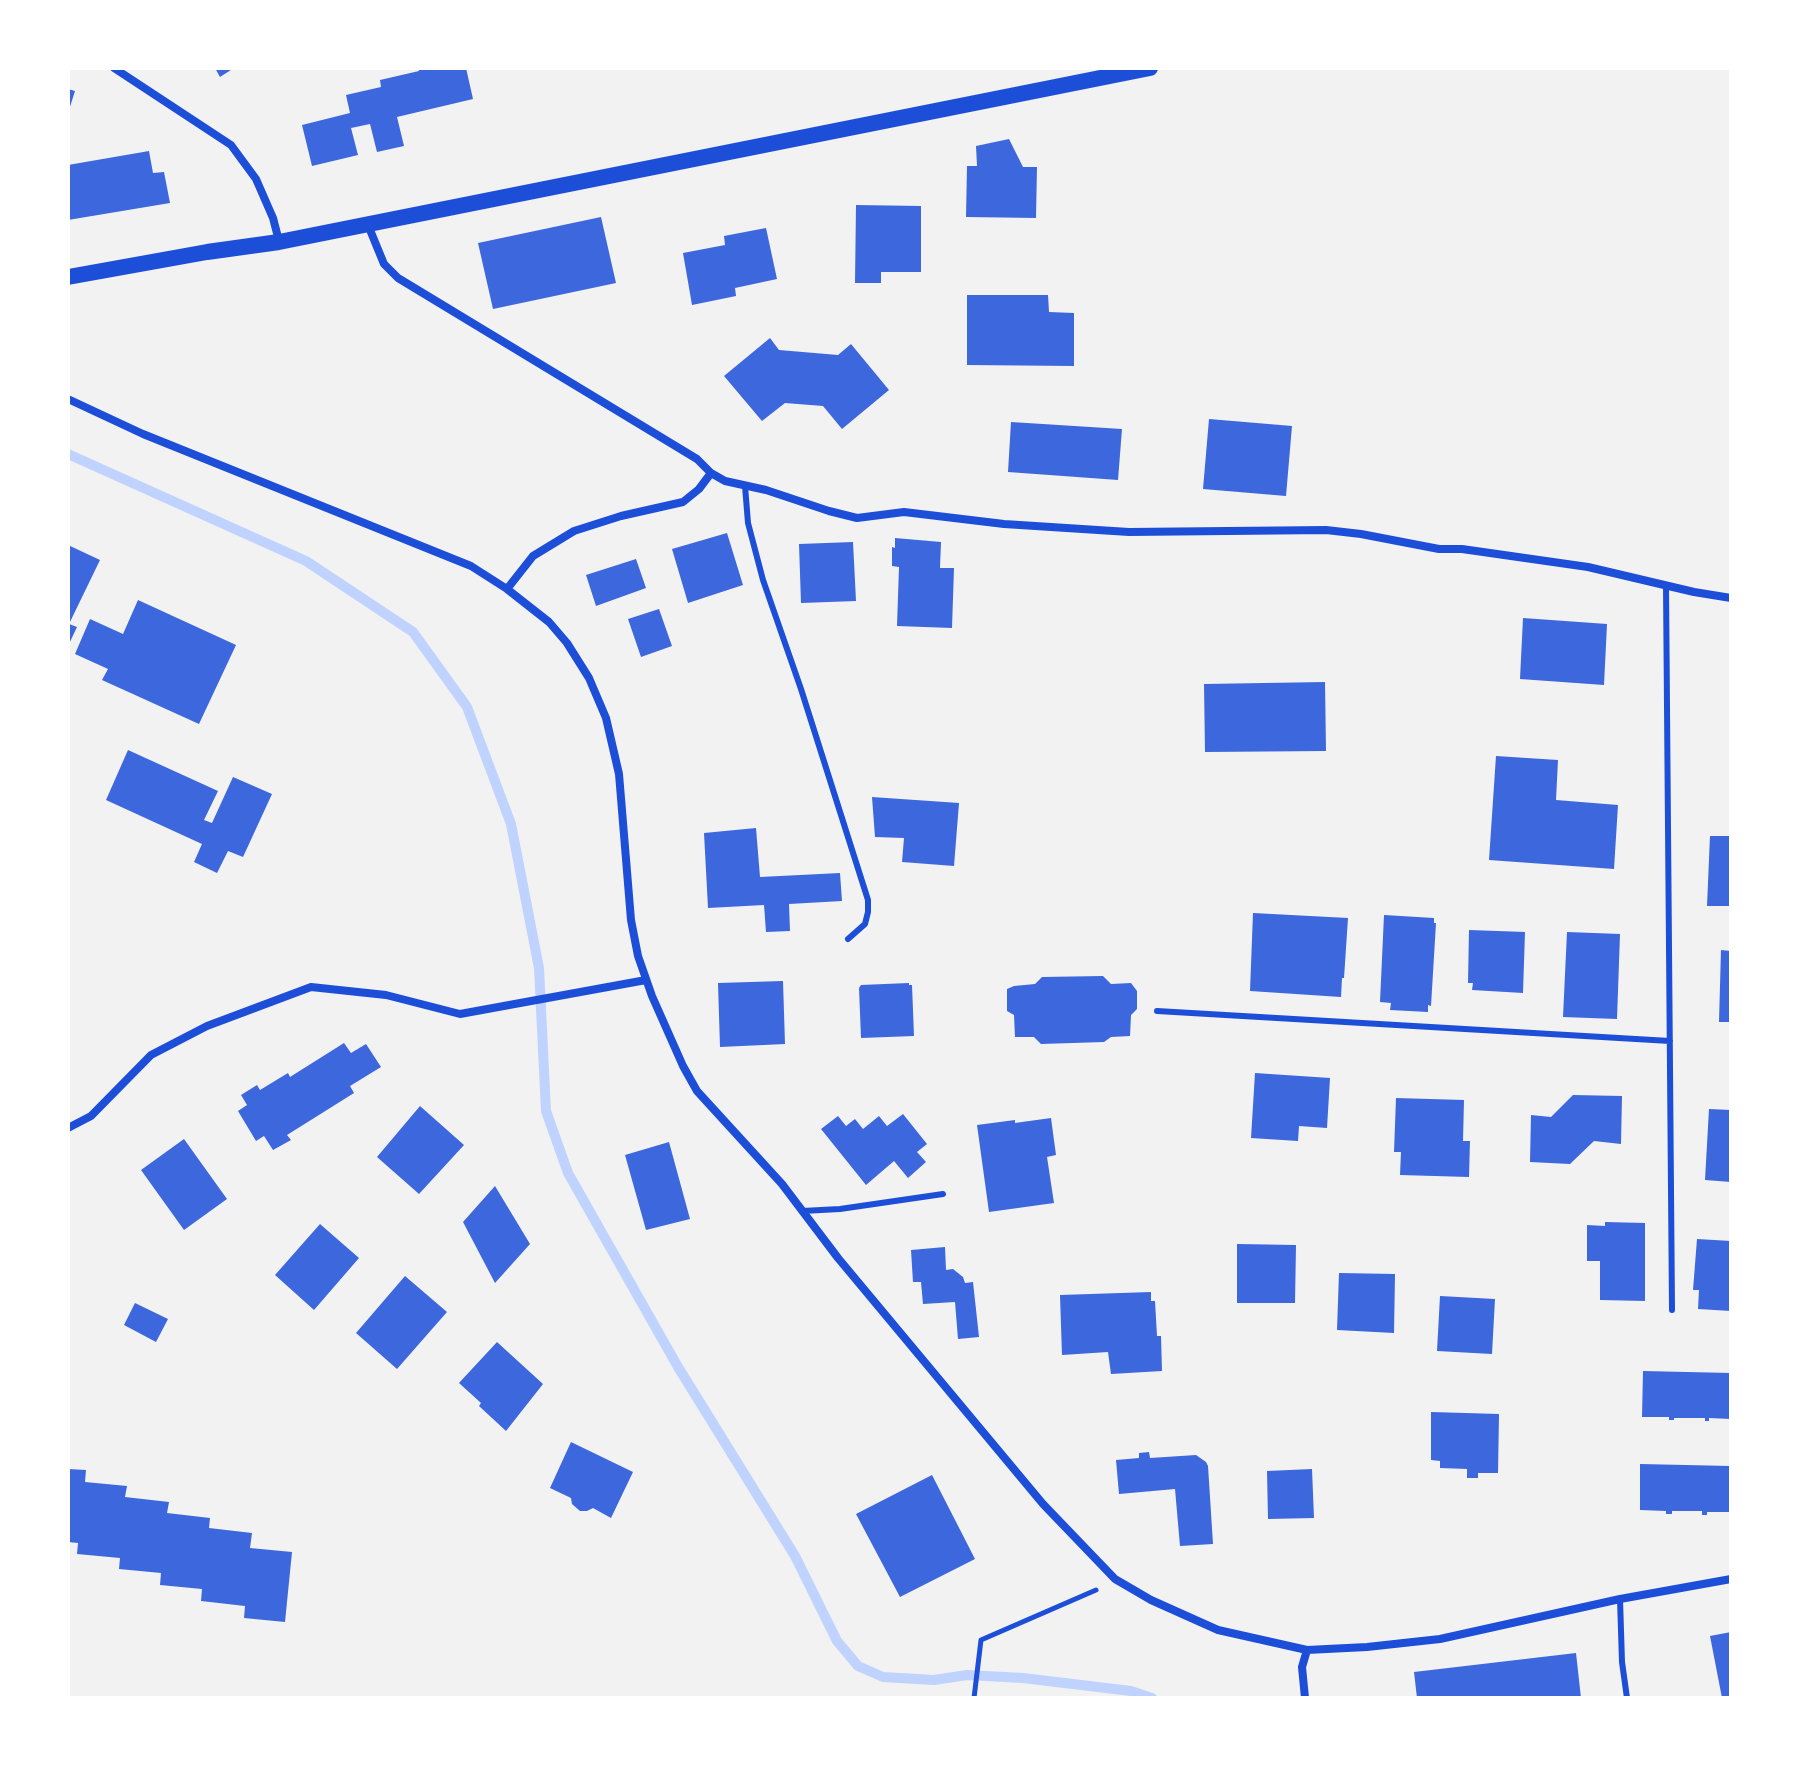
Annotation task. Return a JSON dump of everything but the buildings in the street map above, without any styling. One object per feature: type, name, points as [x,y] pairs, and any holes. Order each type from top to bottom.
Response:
[{"type":"main road","points":[[68,277],[279,242],[1150,68]]},
{"type":"street","points":[[114,68],[231,145],[256,179],[273,218],[279,242]]},
{"type":"street","points":[[368,223],[384,264],[398,278],[697,459],[725,481],[766,490],[829,511],[857,518],[904,512],[1004,524],[1129,532],[1326,530],[1439,549],[1462,549],[1588,567],[1731,598]]},
{"type":"street","points":[[68,399],[143,434],[471,566],[549,622],[567,643],[601,704],[619,774],[631,920],[638,956],[680,1059],[697,1091],[782,1184],[838,1258],[1043,1504],[1118,1580],[1151,1600],[1218,1630],[1307,1650],[1440,1639],[1620,1599],[1731,1579]]},
{"type":"street","points":[[507,589],[533,556],[574,531],[621,516],[683,502],[699,489],[711,473]]},
{"type":"street","points":[[68,1128],[91,1116],[151,1055],[207,1026],[311,987],[386,995],[460,1014],[646,980]]},
{"type":"street","points":[[1305,1698],[1302,1667],[1307,1650]]},
{"type":"lane","points":[[745,486],[748,523],[763,580],[868,900],[865,924],[848,939]]},
{"type":"lane","points":[[1666,586],[1672,1310]]},
{"type":"lane","points":[[1157,1011],[1670,1041]]},
{"type":"lane","points":[[802,1211],[840,1209],[943,1194]]},
{"type":"lane","points":[[1620,1599],[1622,1662],[1627,1698]]},
{"type":"path","points":[[974,1698],[981,1640],[1118,1580]]},
{"type":"waterway","points":[[68,454],[306,561],[413,632],[467,707],[511,824],[539,968],[546,1111],[568,1173],[678,1367],[795,1556],[837,1641],[858,1666],[883,1677],[934,1680],[967,1675],[1023,1678],[1131,1691],[1152,1698]]}]
